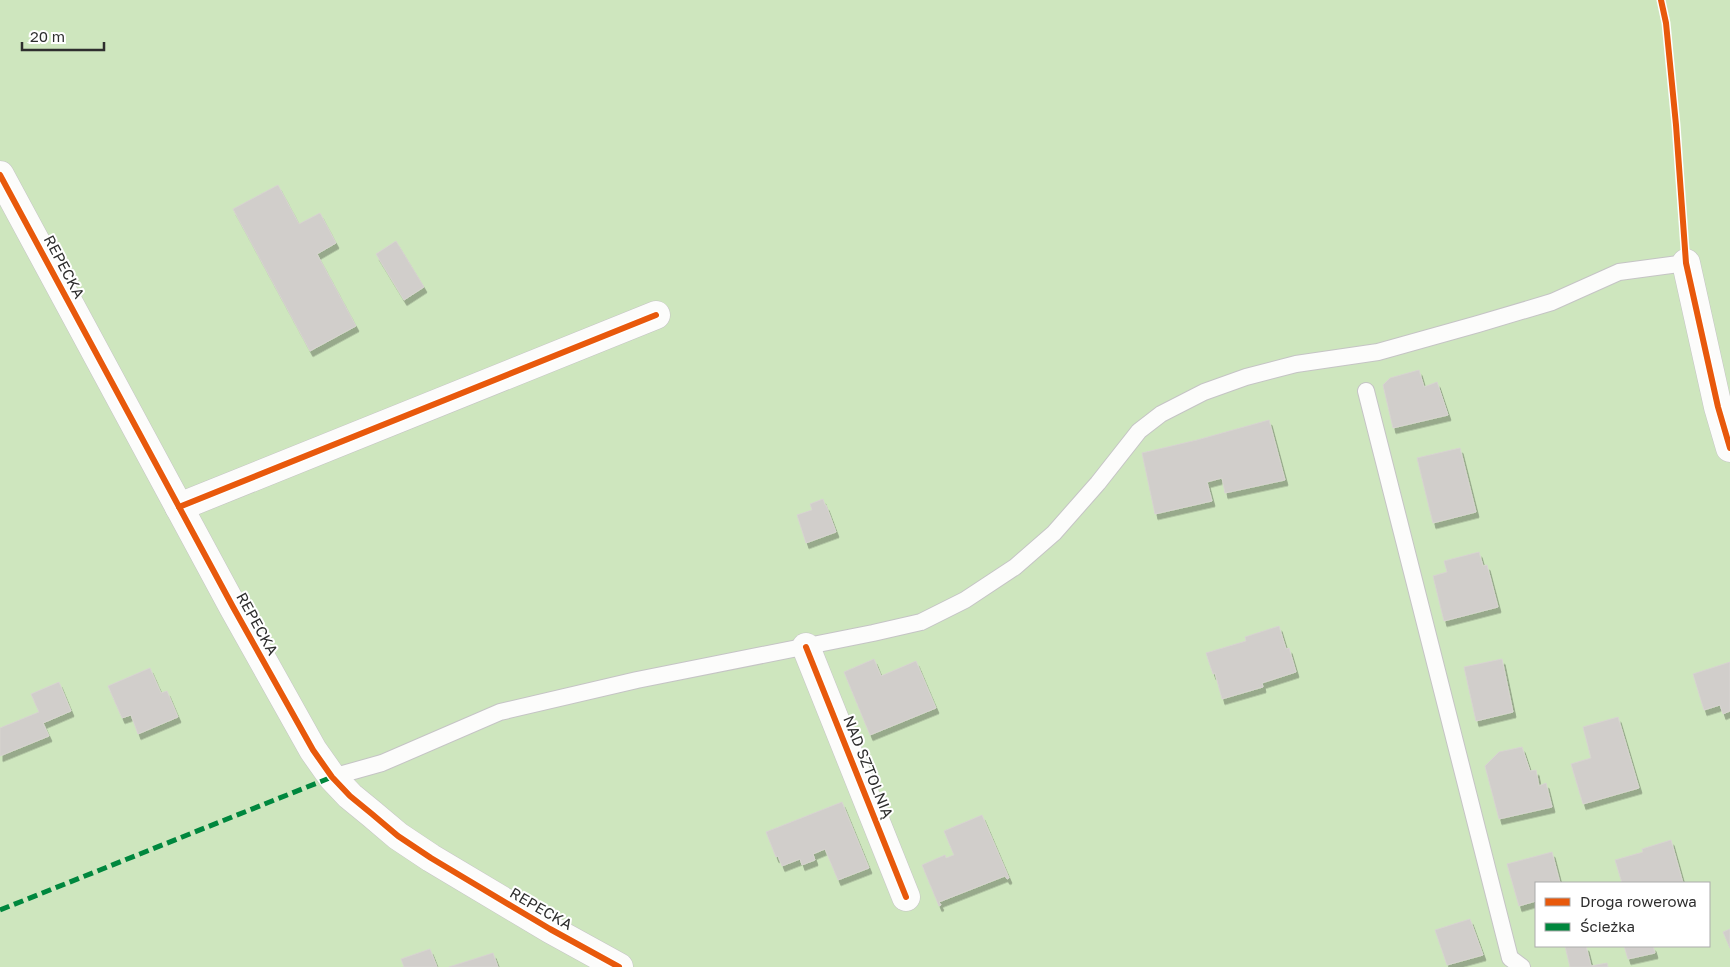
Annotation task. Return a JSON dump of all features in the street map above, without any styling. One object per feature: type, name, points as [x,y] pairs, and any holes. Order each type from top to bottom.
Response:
[{"type":"street","name":"REPECKA","points":[[0,175],[300,728],[332,777],[350,796],[398,836],[431,858],[550,929],[619,967]]},
{"type":"street","points":[[1686,263],[1718,407],[1730,448]]},
{"type":"street","points":[[180,507],[656,315]]},
{"type":"street","name":"NAD SZTOLNIĄ","points":[[806,646],[906,896]]},
{"type":"lane","points":[[332,777],[382,763],[500,712],[637,680],[921,622],[965,600],[1015,567],[1054,533],[1098,483],[1139,431],[1161,414],[1204,392],[1246,377],[1296,364],[1378,352],[1506,316],[1552,302],[1619,272],[1686,263]]},
{"type":"lane","points":[[1366,391],[1510,958],[1522,967]]},
{"type":"green space","points":[[0,0],[1730,0],[1730,967],[0,967]]},
{"type":"building","points":[[278,185],[299,224],[320,213],[336,243],[317,254],[356,326],[310,351],[233,209]]},
{"type":"building","points":[[396,241],[424,287],[404,300],[376,254]]},
{"type":"building","points":[[1419,370],[1424,387],[1437,382],[1448,415],[1393,428],[1383,385],[1390,378]]},
{"type":"building","points":[[1269,420],[1285,480],[1225,493],[1222,478],[1207,482],[1212,501],[1155,514],[1142,453]]},
{"type":"building","points":[[1460,448],[1476,512],[1433,523],[1417,458]]},
{"type":"building","points":[[823,499],[836,532],[806,543],[797,515],[812,510],[810,504]]},
{"type":"building","points":[[1479,552],[1483,566],[1487,565],[1498,607],[1444,621],[1433,576],[1447,572],[1444,561]]},
{"type":"building","points":[[1279,626],[1286,649],[1289,648],[1296,672],[1262,683],[1263,687],[1222,699],[1215,673],[1213,674],[1206,653],[1246,641],[1245,637]]},
{"type":"building","points":[[874,659],[881,676],[916,661],[936,708],[870,735],[844,672]]},
{"type":"building","points":[[1502,659],[1513,712],[1476,721],[1464,667]]},
{"type":"building","points":[[1730,662],[1730,711],[1723,714],[1720,705],[1704,710],[1693,674]]},
{"type":"building","points":[[150,668],[161,693],[167,691],[178,717],[138,734],[131,715],[122,718],[108,686]]},
{"type":"building","points":[[59,682],[71,711],[43,723],[49,736],[0,756],[0,728],[39,712],[31,694]]},
{"type":"building","points":[[1618,717],[1639,788],[1583,804],[1571,764],[1591,758],[1583,727]]},
{"type":"building","points":[[1522,747],[1530,771],[1536,770],[1539,786],[1546,783],[1552,807],[1499,819],[1485,766],[1499,752]]},
{"type":"building","points":[[842,802],[869,868],[838,880],[825,849],[813,854],[815,860],[802,865],[800,859],[782,866],[778,856],[776,857],[766,832]]},
{"type":"building","points":[[982,815],[1009,878],[1007,879],[1005,876],[939,902],[941,905],[939,906],[922,865],[945,855],[946,858],[954,855],[944,831]]},
{"type":"building","points":[[1671,840],[1683,882],[1622,882],[1615,860],[1643,852],[1642,849]]},
{"type":"building","points":[[1552,852],[1560,882],[1535,882],[1535,901],[1519,906],[1507,864]]},
{"type":"building","points":[[1470,919],[1483,955],[1447,965],[1435,930]]},
{"type":"building","points":[[1730,929],[1730,948],[1723,932]]},
{"type":"building","points":[[1565,947],[1586,947],[1591,966],[1607,963],[1608,967],[1570,967]]},
{"type":"building","points":[[1624,947],[1653,947],[1655,953],[1628,959]]},
{"type":"building","points":[[430,949],[437,967],[404,967],[401,959]]},
{"type":"building","points":[[493,953],[498,967],[449,967]]},
{"type":"marked path","points":[[0,910],[332,777]]},
{"type":"cycle path","points":[[1661,0],[1666,23],[1676,125],[1686,263],[1718,407],[1730,448]]},
{"type":"cycle path","points":[[0,175],[233,607],[313,750],[332,777],[350,796],[398,836],[431,858],[550,929],[619,967]]},
{"type":"cycle path","points":[[179,507],[656,315]]},
{"type":"cycle path","points":[[806,647],[906,897]]}]
